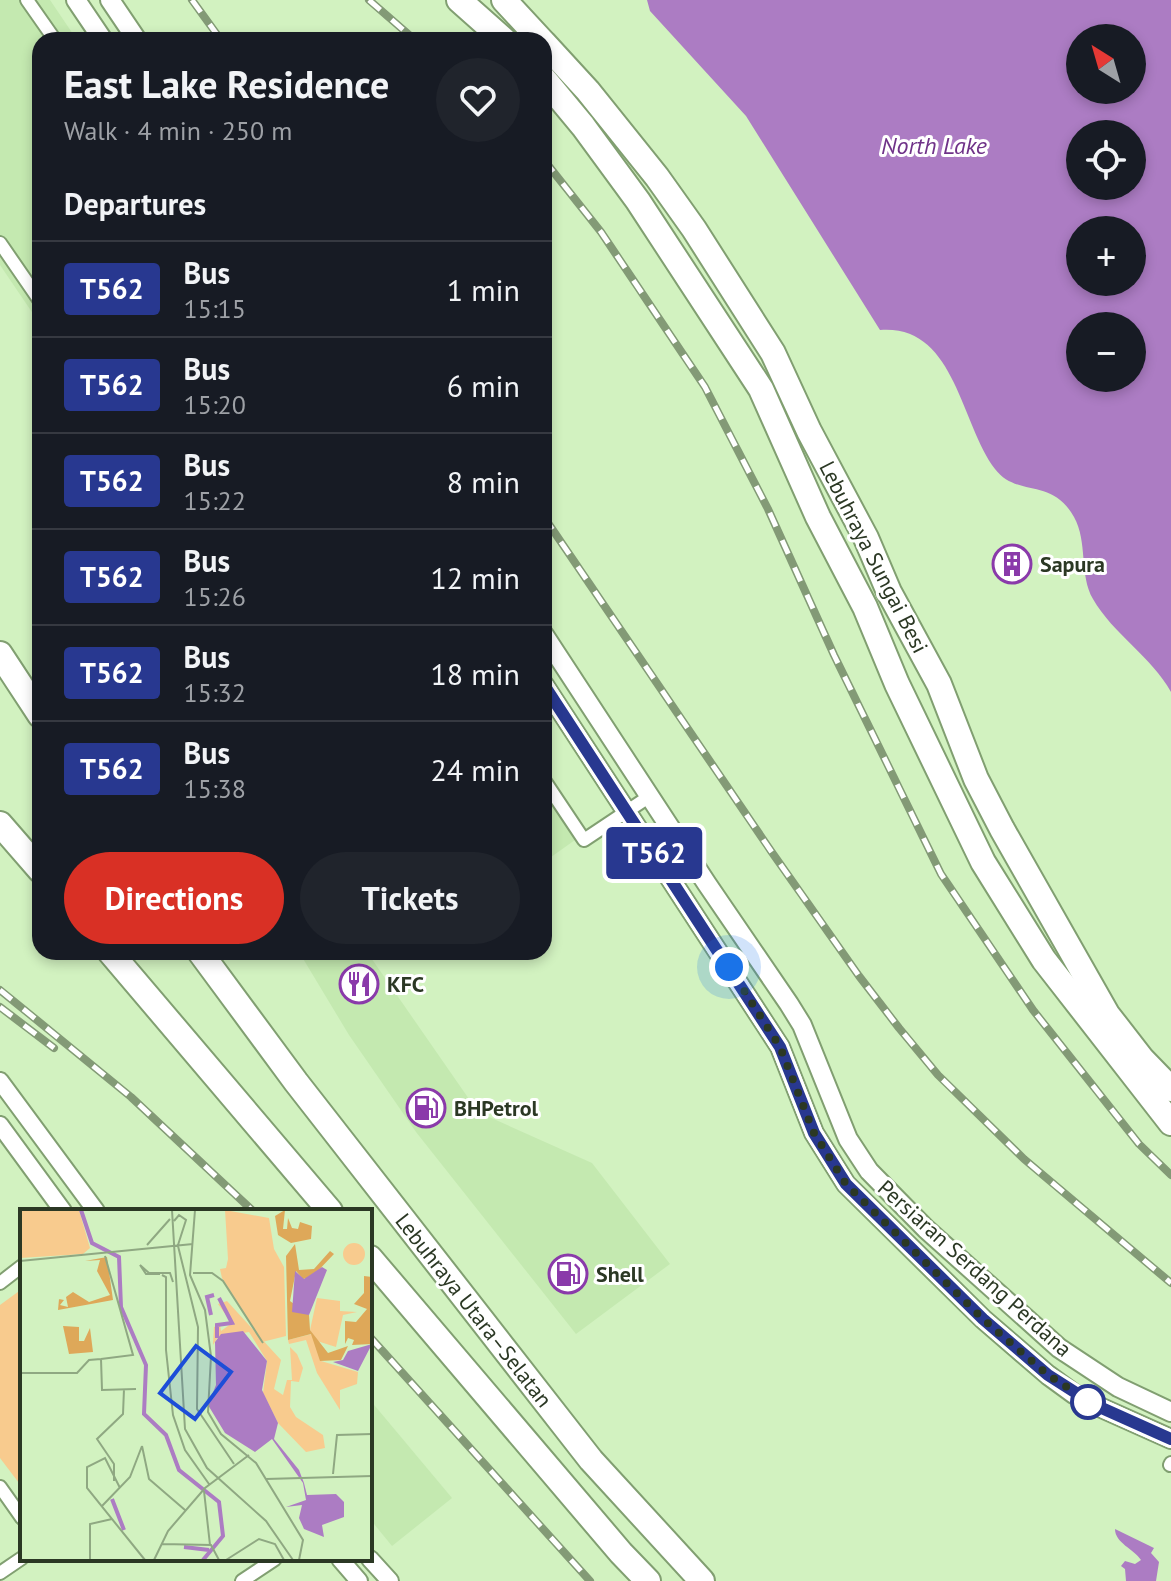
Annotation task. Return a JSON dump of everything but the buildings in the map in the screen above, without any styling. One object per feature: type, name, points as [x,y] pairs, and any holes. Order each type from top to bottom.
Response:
[{"type":"highway","points":[[459,0],[495,32]]},
{"type":"highway","name":"Lebuhraya Sungai Besi","points":[[504,0],[533,32]]},
{"type":"highway","name":"Lebuhraya Sungai Besi","points":[[552,53],[588,91],[657,177],[773,353],[809,431],[866,538],[889,592],[939,684],[976,779],[1002,829],[1107,1014],[1142,1059],[1171,1089]]},
{"type":"highway","name":"Lebuhraya Sungai Besi","points":[[552,89],[638,201],[761,389],[818,517],[865,607],[897,684],[983,862],[1006,894],[1044,960],[1171,1123]]},
{"type":"highway","points":[[0,654],[32,703]]},
{"type":"highway","points":[[0,824],[32,861]]},
{"type":"highway","points":[[117,960],[328,1209]]},
{"type":"highway","name":"Lebuhraya Utara–Selatan","points":[[206,960],[296,1082],[591,1460],[702,1581]]},
{"type":"highway","name":"Lebuhraya Utara–Selatan","points":[[372,1260],[648,1581]]},
{"type":"main road","points":[[76,0],[98,32]]},
{"type":"main road","points":[[110,0],[132,32]]},
{"type":"main road","name":"Persiaran Serdang Perdana","points":[[552,647],[796,1015],[848,1139],[869,1171],[926,1229],[1059,1348],[1118,1387],[1171,1412]]},
{"type":"main road","name":"Persiaran Serdang Perdana","points":[[552,697],[780,1047],[814,1133],[846,1184],[983,1319],[1048,1375],[1095,1405],[1171,1439]]},
{"type":"street","points":[[27,0],[49,32]]},
{"type":"street","points":[[0,243],[32,289]]},
{"type":"street","points":[[552,792],[584,840],[650,796]]},
{"type":"street","points":[[0,1081],[95,1209]]},
{"type":"street","points":[[0,1125],[61,1209]]},
{"type":"street","points":[[0,1142],[36,1176]]},
{"type":"street","points":[[0,1283],[20,1268]]},
{"type":"street","points":[[0,1487],[20,1515]]},
{"type":"street","points":[[0,1573],[20,1559]]},
{"type":"street","points":[[242,1581],[272,1561]]},
{"type":"street","points":[[342,1561],[359,1581]]},
{"type":"street","points":[[372,1561],[390,1581]]},
{"type":"shaded area","points":[[0,0],[50,0],[72,32],[32,32],[32,312],[0,265]]},
{"type":"shaded area","points":[[552,805],[575,840],[552,856]]},
{"type":"shaded area","points":[[304,960],[373,960],[478,1112],[592,1163],[670,1264],[576,1334],[416,1132],[349,1035]]},
{"type":"shaded area","points":[[20,1290],[20,1484],[0,1458],[0,1305]]},
{"type":"shaded area","points":[[372,1402],[452,1498],[392,1546],[372,1521]]},
{"type":"water","name":"North Lake","points":[[647,0],[1171,0],[1171,692],[1093,599],[1086,580],[1081,537],[1074,517],[1055,497],[1014,483],[995,469],[952,380],[940,359],[925,343],[905,332],[880,330],[746,116],[650,11]]},
{"type":"water","points":[[1115,1529],[1154,1548],[1151,1553],[1159,1562],[1156,1581],[1126,1581],[1125,1569],[1121,1566],[1125,1561],[1135,1564],[1141,1560],[1121,1542]]},
{"type":"railway","points":[[192,0],[215,32]]},
{"type":"railway","points":[[369,0],[406,32]]},
{"type":"railway","points":[[552,170],[601,232],[705,387],[768,509],[834,655],[941,874],[1033,1010],[1139,1144],[1171,1175]]},
{"type":"railway","points":[[552,529],[771,851],[899,1028],[938,1075],[1024,1159],[1171,1283]]},
{"type":"railway","points":[[0,990],[131,1097],[251,1209]]},
{"type":"railway","points":[[0,1007],[54,1048]]},
{"type":"railway","points":[[372,1339],[590,1581]]},
{"type":"bus line","name":"T562","points":[[552,697],[780,1047],[822,1150],[846,1184],[983,1319],[1048,1375],[1095,1405],[1171,1439]]},
{"type":"place","name":"Sapura","points":[[1012,564]]},
{"type":"place","name":"KFC","points":[[359,984]]},
{"type":"place","name":"BHPetrol","points":[[426,1108]]},
{"type":"place","name":"Shell","points":[[568,1274]]},
{"type":"route","points":[[729,967],[780,1047],[822,1150],[846,1184],[983,1319],[1048,1375],[1095,1405],[1088,1402]]}]
